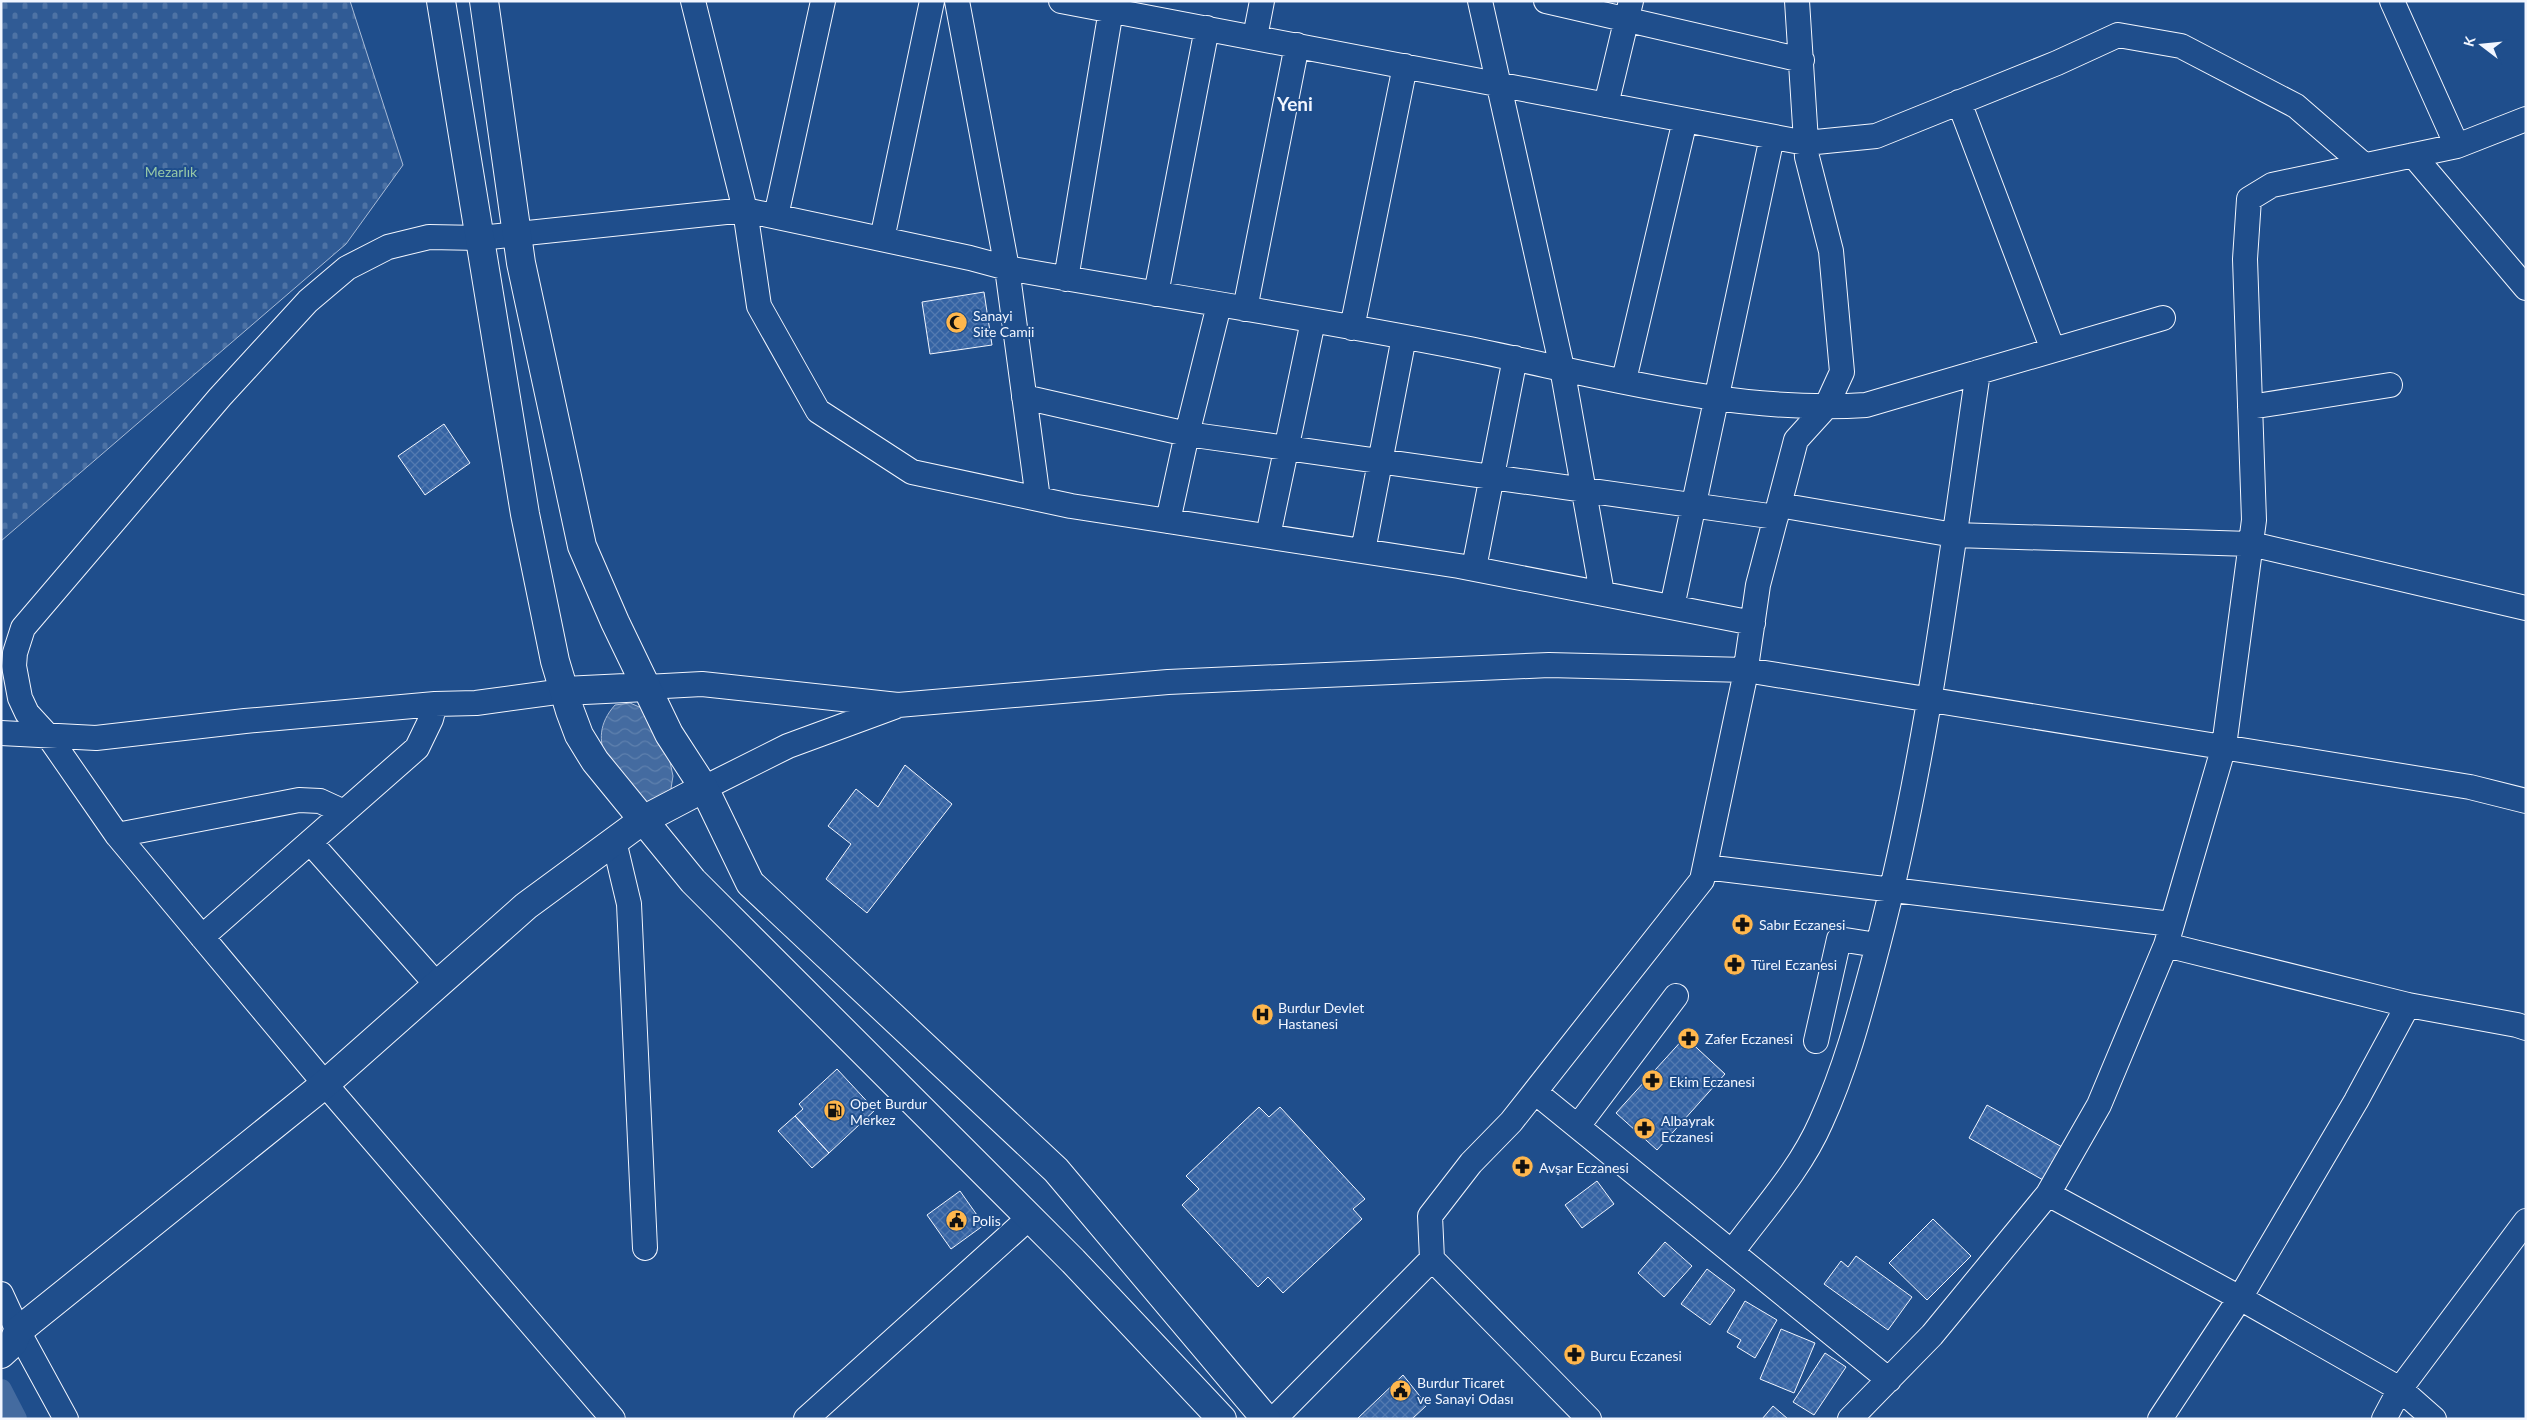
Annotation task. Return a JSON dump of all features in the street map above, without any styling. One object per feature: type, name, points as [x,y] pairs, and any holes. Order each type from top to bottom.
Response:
[{"type":"main road","points":[[442,1],[525,514],[555,661],[579,734],[595,761],[693,881],[1030,1217],[1222,1419]]},
{"type":"main road","points":[[484,1],[521,263],[582,546],[669,734],[704,788],[750,883],[1056,1170],[1266,1419]]},
{"type":"main road","points":[[564,691],[646,687]]},
{"type":"main road","points":[[8,1339],[325,1084],[526,906],[644,820],[704,788]]},
{"type":"street","points":[[693,1],[744,210],[759,306],[818,411],[912,472],[1038,499],[1474,568],[1753,622]]},
{"type":"street","points":[[776,216],[823,1]]},
{"type":"street","points":[[882,239],[932,1]]},
{"type":"street","points":[[957,1],[1007,268],[1038,499]]},
{"type":"street","points":[[1061,1],[1806,143],[1876,136],[2057,63],[2118,35],[2181,46],[2296,106],[2364,166]]},
{"type":"street","points":[[1255,37],[1262,1]]},
{"type":"street","points":[[1480,1],[1562,368],[1602,593]]},
{"type":"street","points":[[1546,1],[1629,10],[1802,60]]},
{"type":"street","points":[[1589,1419],[1432,1259],[1430,1216],[1472,1163],[1511,1122],[1702,880],[1746,670],[1758,584],[1796,440],[1826,407],[1842,372],[1831,250],[1807,157],[1797,1]]},
{"type":"street","points":[[2392,1],[2457,146]]},
{"type":"street","points":[[1066,279],[1111,10]]},
{"type":"street","points":[[1606,105],[1629,10]]},
{"type":"street","points":[[1156,294],[1207,28]]},
{"type":"street","points":[[1245,309],[1297,45]]},
{"type":"street","points":[[1352,328],[1405,66]]},
{"type":"street","points":[[1960,102],[2053,350]]},
{"type":"street","points":[[1850,1419],[1932,1335],[2048,1194],[2099,1105],[2168,934],[2224,746],[2254,520],[2245,259],[2249,199],[2272,184],[2457,146],[2526,119]]},
{"type":"street","points":[[1624,380],[1685,120]]},
{"type":"street","points":[[1672,607],[1718,399],[1772,137]]},
{"type":"street","points":[[2413,155],[2526,288]]},
{"type":"street","points":[[613,1419],[325,1084],[117,835],[49,737],[27,713],[16,682],[15,653],[23,628],[220,396],[308,301],[347,268],[388,247],[429,237],[480,238],[744,210],[970,258],[1007,268],[1404,337],[1718,399],[1826,407],[1866,405],[2163,318]]},
{"type":"street","points":[[1168,521],[1187,434],[1219,305]]},
{"type":"street","points":[[1268,536],[1313,321]]},
{"type":"street","points":[[1363,551],[1404,337]]},
{"type":"street","points":[[1474,568],[1515,358]]},
{"type":"street","points":[[1732,1252],[1803,1158],[1821,1123],[1848,1054],[1892,890],[1930,700],[1978,372]]},
{"type":"street","points":[[2250,406],[2390,385]]},
{"type":"street","points":[[1024,397],[1187,434],[1694,505],[1777,511],[1954,535],[2251,544],[2526,608]]},
{"type":"street","points":[[646,687],[702,684],[898,706],[1168,682],[1549,665],[1746,670],[2224,746],[2470,788],[2526,802]]},
{"type":"street","points":[[1,733],[96,738],[435,704],[476,703],[564,691]]},
{"type":"street","points":[[202,937],[417,748],[431,719],[435,704]]},
{"type":"street","points":[[704,788],[788,746],[898,706]]},
{"type":"street","points":[[117,835],[299,800],[320,801],[344,812]]},
{"type":"street","points":[[614,841],[629,904],[645,1248]]},
{"type":"street","points":[[310,842],[436,985]]},
{"type":"street","points":[[1704,867],[1892,890],[2168,934],[2408,1005],[2526,1028]]},
{"type":"street","points":[[1816,1041],[1839,939],[1878,945]]},
{"type":"street","points":[[1578,1126],[1676,996]]},
{"type":"street","points":[[2160,1419],[2240,1298],[2356,1102],[2408,1005]]},
{"type":"street","points":[[1535,1092],[1889,1380]]},
{"type":"street","points":[[2048,1194],[2240,1298],[2400,1389],[2434,1419]]},
{"type":"street","points":[[806,1419],[1030,1217]]},
{"type":"street","points":[[2384,1419],[2400,1389],[2523,1231]]},
{"type":"street","points":[[1274,1419],[1432,1259]]},
{"type":"street","points":[[1,1294],[8,1339],[66,1419]]},
{"type":"green space","name":"Mezarlık","points":[[1,1],[350,1],[403,165],[346,244],[1,541]]},
{"type":"water","points":[[630,703],[644,709],[669,757],[673,776],[670,795],[660,805],[640,804],[613,770],[606,758],[602,745],[602,732],[606,719],[615,705]]},
{"type":"building","name":"Sanayi Site Camii","points":[[984,292],[992,345],[930,354],[922,302]]},
{"type":"building","points":[[444,424],[470,463],[425,495],[398,456]]},
{"type":"building","points":[[905,765],[952,804],[867,913],[826,879],[851,844],[828,826],[856,789],[878,807]]},
{"type":"building","points":[[1685,1037],[1725,1074],[1657,1150],[1616,1113]]},
{"type":"building","points":[[837,1069],[875,1110],[829,1153],[795,1116],[803,1109],[799,1104]]},
{"type":"building","points":[[1987,1105],[2062,1147],[2043,1180],[1969,1138]]},
{"type":"building","points":[[1259,1107],[1269,1117],[1280,1107],[1365,1199],[1353,1209],[1362,1219],[1283,1293],[1268,1277],[1258,1287],[1182,1205],[1199,1189],[1186,1176]]},
{"type":"building","points":[[795,1116],[829,1153],[812,1168],[778,1131]]},
{"type":"building","points":[[1597,1181],[1614,1204],[1582,1228],[1565,1205]]},
{"type":"building","name":"Polis","points":[[960,1191],[984,1225],[951,1249],[927,1215]]},
{"type":"building","points":[[1933,1219],[1971,1256],[1927,1300],[1889,1263]]},
{"type":"building","points":[[1665,1242],[1692,1266],[1664,1297],[1638,1273]]},
{"type":"building","points":[[1856,1256],[1912,1297],[1888,1330],[1824,1284],[1841,1261],[1848,1267]]},
{"type":"building","points":[[1707,1269],[1735,1290],[1710,1325],[1681,1304]]},
{"type":"building","points":[[1745,1301],[1777,1320],[1755,1358],[1737,1347],[1741,1340],[1727,1332]]},
{"type":"building","points":[[1781,1329],[1815,1343],[1794,1393],[1760,1379]]},
{"type":"building","points":[[1825,1353],[1846,1367],[1814,1415],[1793,1402]]},
{"type":"building","name":"Burdur Ticaret ve Sanayi Odası","points":[[1403,1375],[1427,1405],[1412,1419],[1357,1419]]},
{"type":"building","points":[[1773,1406],[1788,1419],[1762,1419]]},
{"type":"waterway","points":[[1,1390],[16,1419]]},
{"type":"place","name":"Sanayi Site Camii","points":[[957,323]]},
{"type":"place","name":"Sabır Eczanesi","points":[[1743,924]]},
{"type":"place","name":"Türel Eczanesi","points":[[1735,964]]},
{"type":"place","name":"Burdur Devlet Hastanesi","points":[[1262,1015]]},
{"type":"place","name":"Zafer Eczanesi","points":[[1689,1038]]},
{"type":"place","name":"Ekim Eczanesi","points":[[1653,1081]]},
{"type":"place","name":"Opet Burdur Merkez","points":[[834,1111]]},
{"type":"place","name":"Albayrak Eczanesi","points":[[1645,1128]]},
{"type":"place","name":"Avşar Eczanesi","points":[[1523,1167]]},
{"type":"place","name":"Polis","points":[[956,1220]]},
{"type":"place","name":"Burcu Eczanesi","points":[[1574,1355]]},
{"type":"place","name":"Burdur Ticaret ve Sanayi Odası","points":[[1401,1390]]},
{"type":"district","name":"Yeni","points":[[1295,103]]}]
